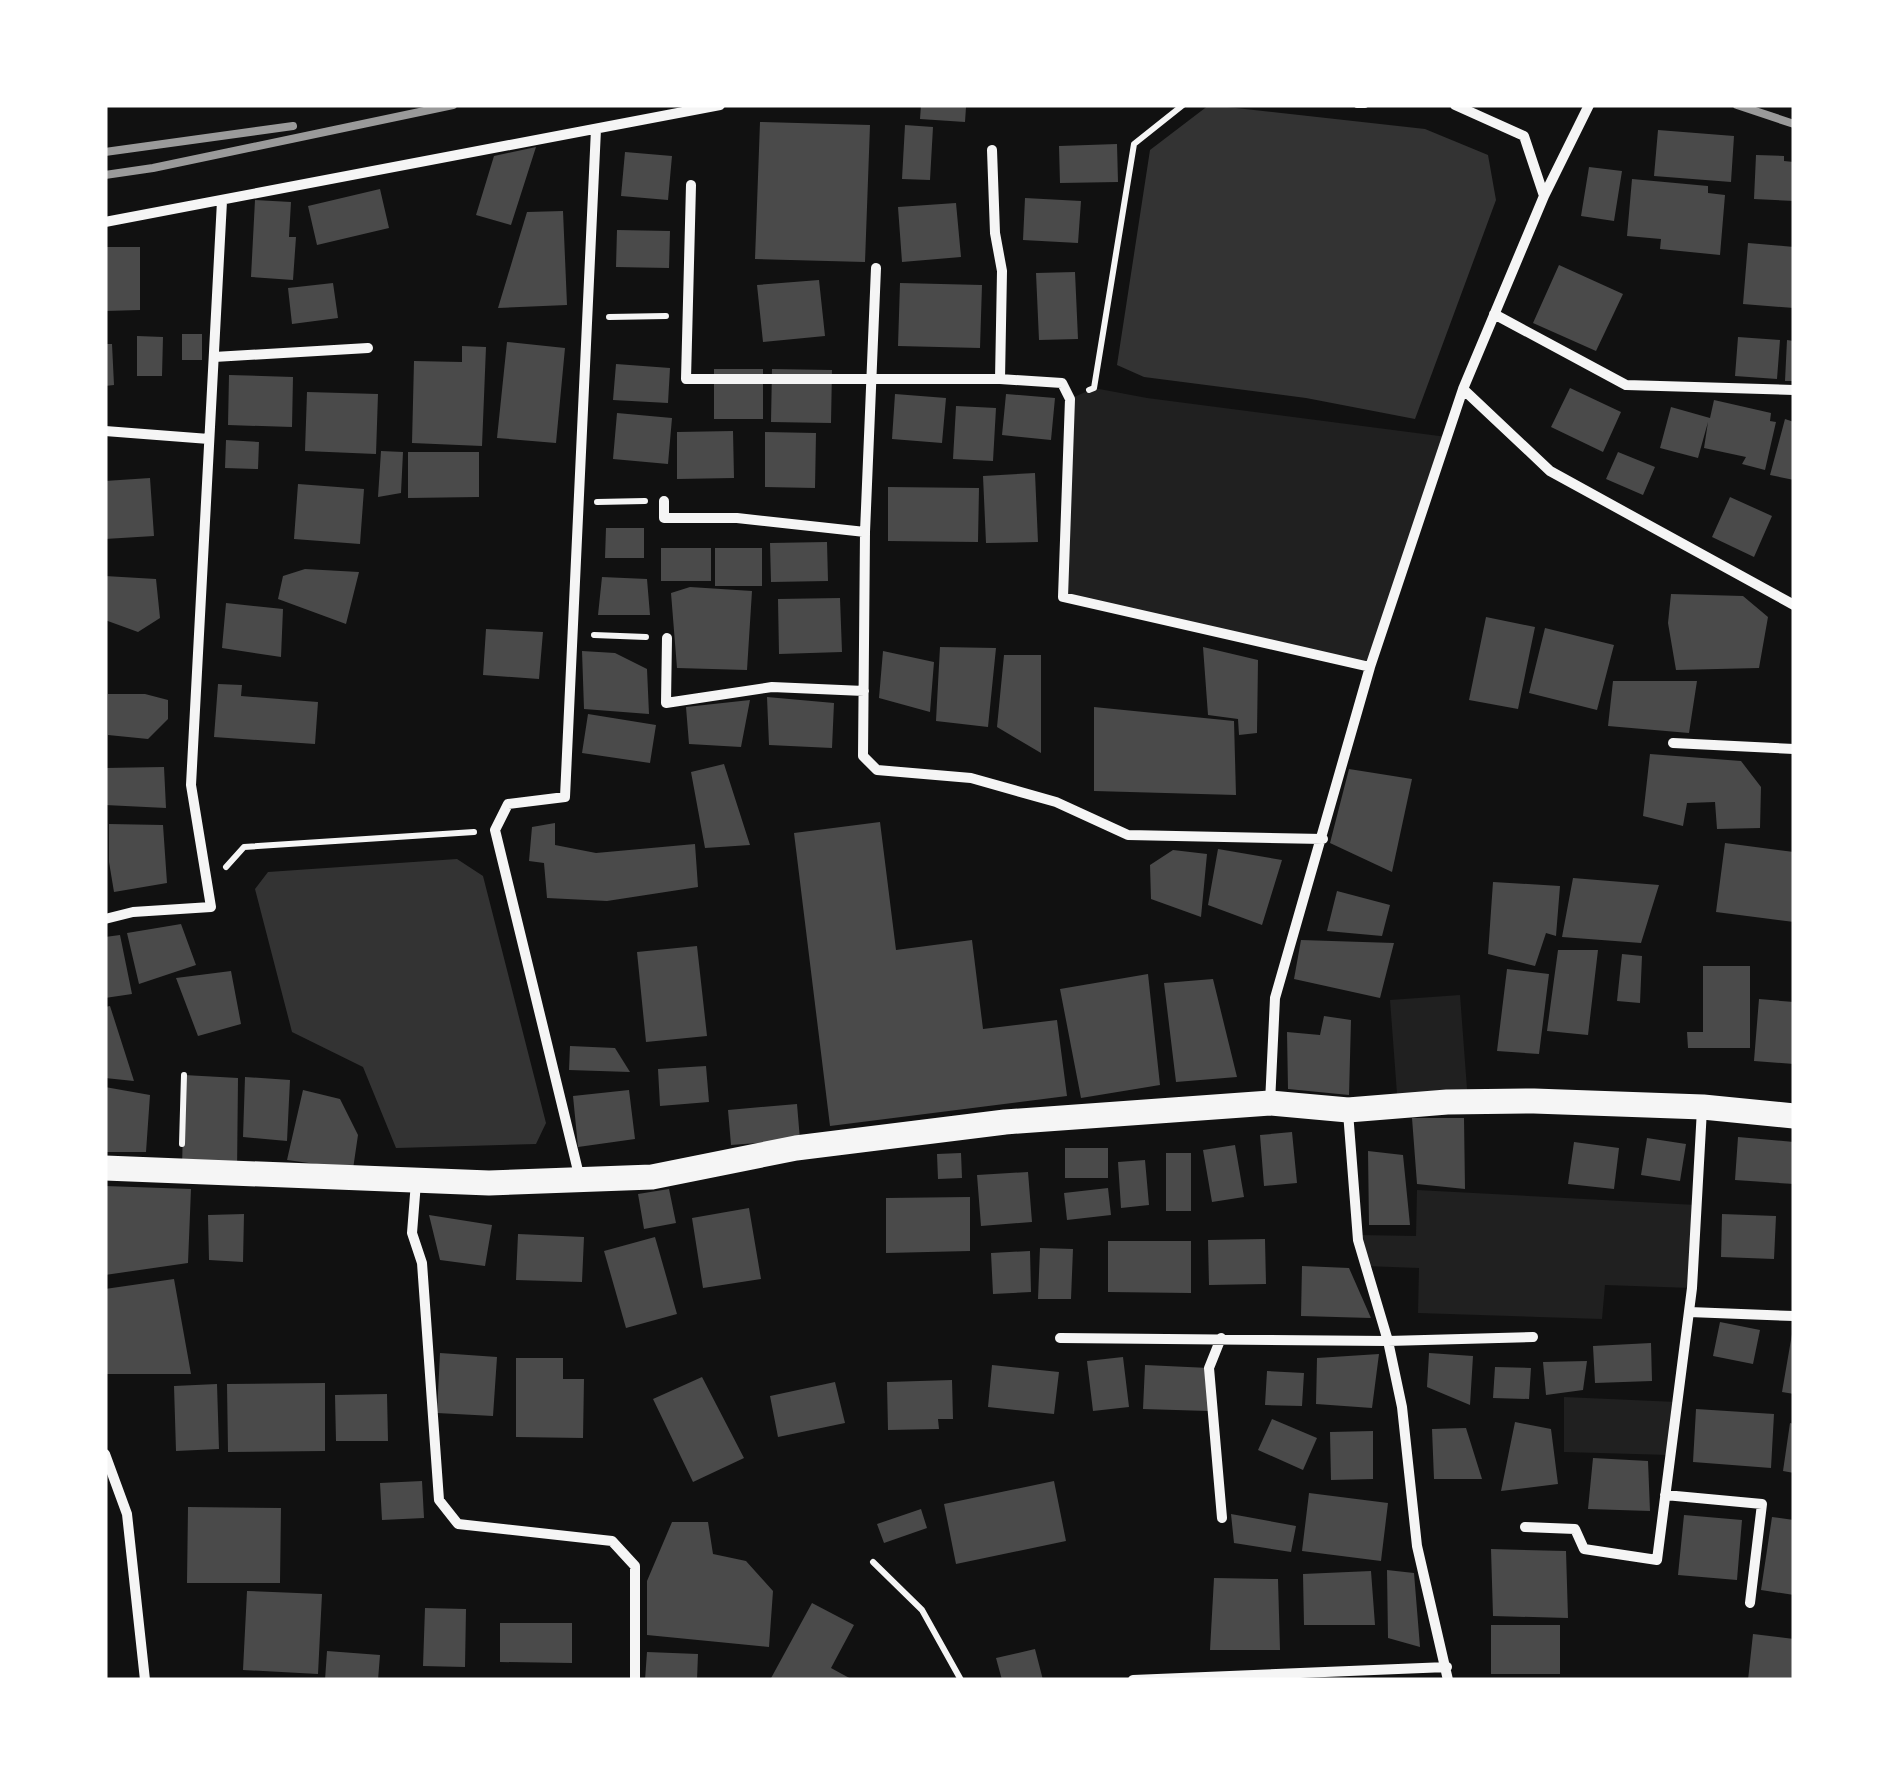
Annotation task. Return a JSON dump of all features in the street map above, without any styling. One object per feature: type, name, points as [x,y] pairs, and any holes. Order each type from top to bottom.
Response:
[{"type":"main road","points":[[105,1168],[490,1183],[652,1176],[796,1148],[1005,1122],[1270,1103],[1348,1110],[1447,1102],[1534,1101],[1702,1107],[1794,1116]]},
{"type":"street","points":[[105,222],[720,105]]},
{"type":"street","points":[[1455,105],[1524,136],[1544,196]]},
{"type":"street","points":[[1270,1103],[1275,998],[1370,667],[1463,390],[1544,196],[1589,105]]},
{"type":"street","points":[[580,1180],[495,830],[508,804],[565,797],[596,129]]},
{"type":"street","points":[[992,150],[1002,272],[1000,379]]},
{"type":"street","points":[[690,185],[686,379],[1000,379],[1062,383],[1070,399],[1063,597],[1370,667]]},
{"type":"street","points":[[105,920],[133,912],[211,907],[191,785],[222,202]]},
{"type":"street","points":[[876,268],[865,532],[862,756],[877,770],[971,778],[1056,802],[1128,834],[1323,839]]},
{"type":"street","points":[[1494,314],[1626,385],[1794,390]]},
{"type":"street","points":[[214,357],[368,348]]},
{"type":"street","points":[[1463,390],[1550,471],[1794,605]]},
{"type":"street","points":[[105,431],[209,439]]},
{"type":"street","points":[[664,501],[664,518],[738,518],[865,532]]},
{"type":"street","points":[[667,638],[666,704],[772,687],[864,691]]},
{"type":"street","points":[[1673,743],[1794,750]]},
{"type":"street","points":[[1525,1527],[1575,1529],[1584,1548],[1657,1560],[1689,1312],[1702,1107]]},
{"type":"street","points":[[1348,1110],[1358,1240],[1388,1341],[1402,1407],[1418,1546],[1448,1680]]},
{"type":"street","points":[[416,1180],[412,1233],[422,1263],[438,1500],[458,1524],[612,1541],[635,1566],[635,1680]]},
{"type":"street","points":[[1689,1312],[1794,1316]]},
{"type":"street","points":[[1060,1338],[1388,1341],[1533,1337]]},
{"type":"street","points":[[1221,1338],[1209,1368],[1222,1518]]},
{"type":"street","points":[[105,1454],[127,1514],[145,1680]]},
{"type":"street","points":[[1665,1495],[1762,1504],[1750,1602]]},
{"type":"street","points":[[1133,1680],[1447,1667]]},
{"type":"path","points":[[1070,399],[1094,388],[1134,144],[1183,105]]},
{"type":"path","points":[[1356,105],[1365,105]]},
{"type":"path","points":[[588,318],[688,315]]},
{"type":"path","points":[[596,502],[664,501]]},
{"type":"path","points":[[208,888],[244,846],[495,830]]},
{"type":"path","points":[[182,1170],[184,1076]]},
{"type":"path","points":[[873,1562],[922,1610],[962,1680]]},
{"type":"shaded area","points":[[1209,105],[1425,129],[1488,155],[1496,200],[1415,419],[1306,398],[1144,377],[1117,365],[1150,150]]},
{"type":"shaded area","points":[[1094,388],[1447,437],[1370,667],[1063,597],[1070,399]]},
{"type":"shaded area","points":[[457,859],[483,876],[546,1123],[536,1144],[396,1148],[363,1067],[292,1032],[255,889],[268,872]]},
{"type":"shaded area","points":[[1460,995],[1468,1102],[1398,1107],[1390,1000]]},
{"type":"shaded area","points":[[1417,1190],[1696,1205],[1692,1288],[1605,1285],[1602,1319],[1418,1313],[1419,1268],[1365,1266],[1358,1235],[1416,1236]]},
{"type":"shaded area","points":[[1564,1397],[1677,1402],[1670,1455],[1564,1452]]},
{"type":"building","points":[[921,105],[966,107],[965,122],[920,119]]},
{"type":"building","points":[[760,122],[870,125],[865,262],[755,259]]},
{"type":"building","points":[[905,125],[933,127],[930,180],[902,179]]},
{"type":"building","points":[[1658,130],[1734,136],[1731,182],[1654,176]]},
{"type":"building","points":[[1117,144],[1118,182],[1060,183],[1059,146]]},
{"type":"building","points":[[536,147],[511,225],[476,215],[494,156]]},
{"type":"building","points":[[625,152],[672,156],[668,200],[621,196]]},
{"type":"building","points":[[1756,155],[1784,156],[1784,161],[1794,162],[1794,201],[1754,199]]},
{"type":"building","points":[[1589,167],[1622,171],[1614,221],[1581,216]]},
{"type":"building","points":[[1632,179],[1708,186],[1708,193],[1725,195],[1720,255],[1660,249],[1661,239],[1627,236]]},
{"type":"building","points":[[380,189],[389,228],[317,245],[308,206]]},
{"type":"building","points":[[1025,198],[1081,201],[1078,243],[1023,240]]},
{"type":"building","points":[[255,200],[291,202],[289,237],[296,237],[293,280],[251,277]]},
{"type":"building","points":[[956,203],[961,257],[902,262],[898,207]]},
{"type":"building","points":[[563,211],[567,305],[498,308],[527,212]]},
{"type":"building","points":[[617,230],[670,231],[669,268],[616,267]]},
{"type":"building","points":[[1748,243],[1794,247],[1794,308],[1743,304]]},
{"type":"building","points":[[105,247],[140,247],[140,310],[105,311]]},
{"type":"building","points":[[1559,265],[1623,294],[1596,351],[1533,323]]},
{"type":"building","points":[[1075,272],[1078,339],[1039,340],[1036,273]]},
{"type":"building","points":[[819,280],[825,336],[763,342],[757,285]]},
{"type":"building","points":[[333,283],[338,318],[292,324],[288,288]]},
{"type":"building","points":[[900,283],[982,285],[980,348],[898,346]]},
{"type":"building","points":[[182,334],[202,334],[202,360],[182,360]]},
{"type":"building","points":[[137,336],[163,337],[162,376],[137,376]]},
{"type":"building","points":[[1738,337],[1780,340],[1777,379],[1735,376]]},
{"type":"building","points":[[1787,340],[1794,341],[1794,381],[1785,381]]},
{"type":"building","points":[[507,342],[565,348],[556,443],[497,438]]},
{"type":"building","points":[[105,344],[112,344],[114,385],[105,386]]},
{"type":"building","points":[[462,346],[486,347],[482,446],[412,443],[414,361],[462,362]]},
{"type":"building","points":[[616,364],[670,368],[668,403],[613,400]]},
{"type":"building","points":[[714,369],[763,369],[763,419],[714,419]]},
{"type":"building","points":[[772,369],[832,370],[831,423],[771,422]]},
{"type":"building","points":[[229,375],[293,377],[292,427],[228,425]]},
{"type":"building","points":[[1570,388],[1621,412],[1603,452],[1551,427]]},
{"type":"building","points":[[307,392],[378,394],[376,454],[305,451]]},
{"type":"building","points":[[895,394],[946,398],[942,443],[892,439]]},
{"type":"building","points":[[1006,394],[1055,398],[1051,440],[1002,435]]},
{"type":"building","points":[[1714,400],[1771,413],[1770,421],[1776,422],[1765,470],[1742,464],[1746,457],[1704,448],[1708,422],[1698,458],[1660,448],[1671,407],[1710,418]]},
{"type":"building","points":[[956,406],[996,408],[993,461],[953,459]]},
{"type":"building","points":[[617,413],[672,418],[668,464],[613,459]]},
{"type":"building","points":[[1785,419],[1794,422],[1794,480],[1770,475]]},
{"type":"building","points":[[733,431],[734,478],[677,479],[677,432]]},
{"type":"building","points":[[765,432],[816,433],[815,488],[765,487]]},
{"type":"building","points":[[226,440],[259,442],[258,469],[225,468]]},
{"type":"building","points":[[381,451],[403,452],[401,493],[378,497]]},
{"type":"building","points":[[408,452],[479,452],[479,497],[408,498]]},
{"type":"building","points":[[1618,452],[1655,467],[1643,495],[1606,479]]},
{"type":"building","points":[[1035,473],[1038,542],[986,543],[983,476]]},
{"type":"building","points":[[150,478],[154,536],[105,539],[105,481]]},
{"type":"building","points":[[298,484],[364,489],[360,544],[294,539]]},
{"type":"building","points":[[888,487],[979,488],[978,542],[888,541]]},
{"type":"building","points":[[1730,497],[1772,516],[1754,557],[1712,537]]},
{"type":"building","points":[[606,528],[644,528],[644,558],[605,558]]},
{"type":"building","points":[[827,542],[828,581],[771,582],[770,543]]},
{"type":"building","points":[[661,548],[711,548],[711,581],[661,581]]},
{"type":"building","points":[[715,548],[762,548],[762,586],[715,586]]},
{"type":"building","points":[[305,569],[359,572],[346,624],[278,599],[283,576]]},
{"type":"building","points":[[105,576],[156,579],[160,618],[138,632],[105,620]]},
{"type":"building","points":[[602,577],[647,579],[650,615],[598,615]]},
{"type":"building","points":[[690,587],[752,591],[747,670],[677,668],[671,593]]},
{"type":"building","points":[[1671,594],[1743,596],[1768,617],[1759,668],[1676,670],[1668,623]]},
{"type":"building","points":[[840,598],[842,652],[779,654],[778,599]]},
{"type":"building","points":[[226,603],[283,609],[281,657],[222,648]]},
{"type":"building","points":[[1486,617],[1535,627],[1518,709],[1469,700]]},
{"type":"building","points":[[1545,628],[1614,645],[1597,710],[1529,693]]},
{"type":"building","points":[[486,629],[543,632],[539,679],[483,675]]},
{"type":"building","points":[[940,647],[996,648],[988,727],[936,721]]},
{"type":"building","points":[[1203,647],[1258,660],[1257,733],[1239,735],[1238,719],[1208,715]]},
{"type":"building","points":[[582,651],[615,653],[647,669],[649,714],[584,709]]},
{"type":"building","points":[[883,651],[934,662],[930,712],[879,698]]},
{"type":"building","points":[[1004,655],[1041,655],[1041,753],[997,727]]},
{"type":"building","points":[[1613,681],[1697,681],[1689,733],[1608,726]]},
{"type":"building","points":[[218,684],[242,685],[241,696],[318,702],[315,744],[214,737]]},
{"type":"building","points":[[108,694],[145,694],[168,700],[168,719],[148,739],[108,735]]},
{"type":"building","points":[[767,697],[834,703],[832,748],[769,745]]},
{"type":"building","points":[[750,700],[741,747],[689,744],[686,707]]},
{"type":"building","points":[[1094,707],[1234,721],[1236,795],[1094,791]]},
{"type":"building","points":[[588,714],[656,725],[650,763],[582,753]]},
{"type":"building","points":[[1650,754],[1741,761],[1761,787],[1760,828],[1717,829],[1715,802],[1687,803],[1683,826],[1643,816]]},
{"type":"building","points":[[724,764],[750,845],[705,848],[691,772]]},
{"type":"building","points":[[164,767],[166,808],[105,805],[105,768]]},
{"type":"building","points":[[1349,769],[1412,779],[1392,872],[1330,843]]},
{"type":"building","points":[[880,822],[896,950],[972,940],[983,1029],[1057,1020],[1067,1096],[830,1126],[794,833]]},
{"type":"building","points":[[555,823],[555,845],[596,853],[695,844],[698,887],[607,901],[547,898],[544,863],[529,861],[532,827]]},
{"type":"building","points":[[109,824],[163,825],[167,883],[114,892]]},
{"type":"building","points":[[1725,843],[1794,852],[1794,922],[1716,912]]},
{"type":"building","points":[[1218,849],[1282,860],[1262,925],[1208,905]]},
{"type":"building","points":[[1173,850],[1207,854],[1201,917],[1151,899],[1150,865]]},
{"type":"building","points":[[1573,878],[1659,885],[1641,943],[1562,937]]},
{"type":"building","points":[[1493,882],[1560,886],[1556,936],[1546,933],[1535,966],[1488,954]]},
{"type":"building","points":[[1337,891],[1390,905],[1382,936],[1327,931]]},
{"type":"building","points":[[181,924],[196,965],[139,984],[127,933]]},
{"type":"building","points":[[120,935],[132,994],[105,998],[105,937]]},
{"type":"building","points":[[1301,940],[1394,943],[1380,998],[1294,979]]},
{"type":"building","points":[[697,946],[707,1036],[646,1042],[637,952]]},
{"type":"building","points":[[1558,950],[1598,950],[1588,1035],[1547,1031]]},
{"type":"building","points":[[1622,954],[1642,956],[1640,1003],[1617,1001]]},
{"type":"building","points":[[1703,966],[1750,966],[1750,1048],[1688,1048],[1687,1032],[1703,1032]]},
{"type":"building","points":[[1507,969],[1549,974],[1539,1054],[1497,1051]]},
{"type":"building","points":[[231,971],[241,1024],[198,1036],[176,978]]},
{"type":"building","points":[[1148,974],[1160,1085],[1081,1098],[1060,989]]},
{"type":"building","points":[[1213,979],[1237,1077],[1176,1082],[1164,983]]},
{"type":"building","points":[[1759,999],[1794,1002],[1794,1064],[1754,1061]]},
{"type":"building","points":[[110,1006],[134,1081],[105,1078],[105,1007]]},
{"type":"building","points":[[1324,1016],[1351,1020],[1349,1095],[1288,1089],[1287,1032],[1320,1035]]},
{"type":"building","points":[[570,1046],[615,1048],[630,1072],[569,1070]]},
{"type":"building","points":[[706,1066],[709,1102],[660,1106],[658,1069]]},
{"type":"building","points":[[184,1075],[238,1078],[237,1173],[182,1170]]},
{"type":"building","points":[[245,1077],[290,1080],[287,1141],[243,1137]]},
{"type":"building","points":[[105,1087],[150,1095],[146,1152],[105,1152]]},
{"type":"building","points":[[303,1090],[340,1099],[358,1135],[353,1169],[287,1160]]},
{"type":"building","points":[[629,1090],[635,1139],[578,1147],[573,1096]]},
{"type":"building","points":[[797,1104],[800,1140],[731,1145],[728,1110]]},
{"type":"building","points":[[1412,1118],[1464,1118],[1465,1189],[1417,1184]]},
{"type":"building","points":[[1292,1132],[1297,1183],[1264,1186],[1260,1135]]},
{"type":"building","points":[[1738,1137],[1794,1142],[1794,1184],[1735,1180]]},
{"type":"building","points":[[1647,1138],[1686,1144],[1680,1181],[1641,1175]]},
{"type":"building","points":[[1574,1142],[1619,1148],[1614,1189],[1568,1184]]},
{"type":"building","points":[[1235,1145],[1244,1197],[1212,1202],[1203,1150]]},
{"type":"building","points":[[1065,1148],[1108,1148],[1108,1178],[1065,1178]]},
{"type":"building","points":[[1368,1151],[1403,1155],[1410,1225],[1369,1225]]},
{"type":"building","points":[[961,1153],[962,1178],[938,1179],[937,1154]]},
{"type":"building","points":[[1166,1153],[1191,1153],[1191,1211],[1166,1211]]},
{"type":"building","points":[[1145,1160],[1149,1205],[1121,1208],[1118,1162]]},
{"type":"building","points":[[1028,1172],[1032,1222],[981,1226],[977,1175]]},
{"type":"building","points":[[105,1186],[191,1189],[188,1263],[105,1275]]},
{"type":"building","points":[[1108,1188],[1111,1215],[1067,1220],[1064,1193]]},
{"type":"building","points":[[669,1189],[676,1223],[644,1229],[638,1194]]},
{"type":"building","points":[[970,1197],[970,1251],[886,1253],[886,1198]]},
{"type":"building","points":[[749,1208],[761,1279],[703,1288],[692,1218]]},
{"type":"building","points":[[244,1214],[243,1262],[209,1260],[208,1215]]},
{"type":"building","points":[[1722,1214],[1776,1216],[1774,1259],[1721,1257]]},
{"type":"building","points":[[429,1215],[492,1225],[485,1266],[440,1260]]},
{"type":"building","points":[[518,1234],[584,1237],[582,1282],[516,1280]]},
{"type":"building","points":[[655,1237],[677,1314],[626,1328],[604,1251]]},
{"type":"building","points":[[1265,1239],[1266,1284],[1209,1285],[1208,1240]]},
{"type":"building","points":[[1108,1241],[1191,1241],[1191,1293],[1108,1292]]},
{"type":"building","points":[[1040,1248],[1073,1249],[1071,1299],[1038,1299]]},
{"type":"building","points":[[1030,1251],[1031,1292],[993,1294],[991,1253]]},
{"type":"building","points":[[1302,1266],[1349,1268],[1371,1318],[1301,1316]]},
{"type":"building","points":[[174,1279],[191,1374],[105,1374],[105,1289]]},
{"type":"building","points":[[1720,1322],[1760,1330],[1753,1364],[1713,1356]]},
{"type":"building","points":[[1794,1334],[1794,1394],[1782,1392]]},
{"type":"building","points":[[1651,1343],[1652,1381],[1595,1383],[1593,1346]]},
{"type":"building","points":[[440,1353],[497,1357],[493,1416],[437,1413]]},
{"type":"building","points":[[1429,1353],[1473,1356],[1470,1405],[1427,1387]]},
{"type":"building","points":[[1379,1354],[1372,1408],[1316,1404],[1317,1358]]},
{"type":"building","points":[[1123,1357],[1129,1407],[1093,1411],[1087,1361]]},
{"type":"building","points":[[516,1358],[563,1358],[563,1379],[584,1379],[583,1438],[516,1437]]},
{"type":"building","points":[[1587,1361],[1583,1390],[1546,1395],[1543,1362]]},
{"type":"building","points":[[992,1365],[1059,1372],[1054,1414],[988,1407]]},
{"type":"building","points":[[1145,1365],[1209,1368],[1208,1411],[1143,1409]]},
{"type":"building","points":[[1495,1367],[1531,1368],[1529,1399],[1493,1398]]},
{"type":"building","points":[[1267,1371],[1304,1373],[1302,1406],[1265,1405]]},
{"type":"building","points":[[702,1377],[744,1458],[693,1482],[653,1399]]},
{"type":"building","points":[[952,1380],[953,1419],[938,1419],[939,1429],[888,1430],[887,1382]]},
{"type":"building","points":[[835,1382],[845,1423],[778,1437],[770,1396]]},
{"type":"building","points":[[325,1383],[325,1451],[228,1452],[227,1384]]},
{"type":"building","points":[[217,1384],[219,1449],[176,1451],[174,1386]]},
{"type":"building","points":[[387,1394],[388,1441],[336,1441],[335,1395]]},
{"type":"building","points":[[1696,1409],[1774,1414],[1771,1468],[1693,1462]]},
{"type":"building","points":[[1272,1419],[1317,1438],[1303,1470],[1258,1450]]},
{"type":"building","points":[[1515,1422],[1551,1429],[1558,1484],[1501,1491]]},
{"type":"building","points":[[1790,1423],[1794,1424],[1794,1473],[1783,1471]]},
{"type":"building","points":[[1466,1428],[1482,1479],[1434,1479],[1432,1429]]},
{"type":"building","points":[[1373,1431],[1373,1479],[1331,1480],[1330,1432]]},
{"type":"building","points":[[1593,1458],[1648,1461],[1650,1511],[1588,1509]]},
{"type":"building","points":[[422,1481],[424,1518],[382,1520],[380,1483]]},
{"type":"building","points":[[1054,1481],[1066,1541],[956,1564],[944,1504]]},
{"type":"building","points":[[1309,1493],[1388,1503],[1381,1561],[1302,1551]]},
{"type":"building","points":[[188,1507],[281,1508],[280,1583],[187,1583]]},
{"type":"building","points":[[921,1509],[927,1528],[884,1543],[877,1524]]},
{"type":"building","points":[[1231,1514],[1296,1526],[1291,1552],[1234,1543]]},
{"type":"building","points":[[1684,1515],[1742,1520],[1737,1580],[1678,1575]]},
{"type":"building","points":[[1772,1517],[1794,1520],[1794,1595],[1761,1590]]},
{"type":"building","points":[[672,1522],[708,1522],[713,1554],[746,1561],[773,1591],[769,1647],[647,1635],[647,1581]]},
{"type":"building","points":[[1491,1549],[1566,1551],[1568,1618],[1493,1616]]},
{"type":"building","points":[[1387,1570],[1414,1573],[1420,1647],[1388,1638]]},
{"type":"building","points":[[1371,1571],[1375,1625],[1304,1625],[1303,1574]]},
{"type":"building","points":[[1214,1578],[1278,1579],[1280,1650],[1210,1650]]},
{"type":"building","points":[[247,1591],[322,1594],[318,1674],[243,1670]]},
{"type":"building","points":[[812,1603],[854,1625],[831,1668],[853,1680],[770,1680]]},
{"type":"building","points":[[425,1608],[466,1609],[465,1667],[423,1666]]},
{"type":"building","points":[[500,1623],[572,1623],[572,1663],[500,1662]]},
{"type":"building","points":[[1491,1625],[1560,1625],[1560,1674],[1491,1674]]},
{"type":"building","points":[[1753,1634],[1794,1639],[1794,1680],[1748,1680]]},
{"type":"building","points":[[1035,1649],[1043,1680],[1002,1680],[996,1658]]},
{"type":"building","points":[[327,1651],[380,1655],[378,1680],[325,1680]]},
{"type":"building","points":[[647,1652],[698,1654],[697,1680],[645,1680]]},
{"type":"railway","points":[[105,175],[453,105]]},
{"type":"railway","points":[[1737,105],[1794,124]]},
{"type":"railway","points":[[105,152],[293,126]]}]
